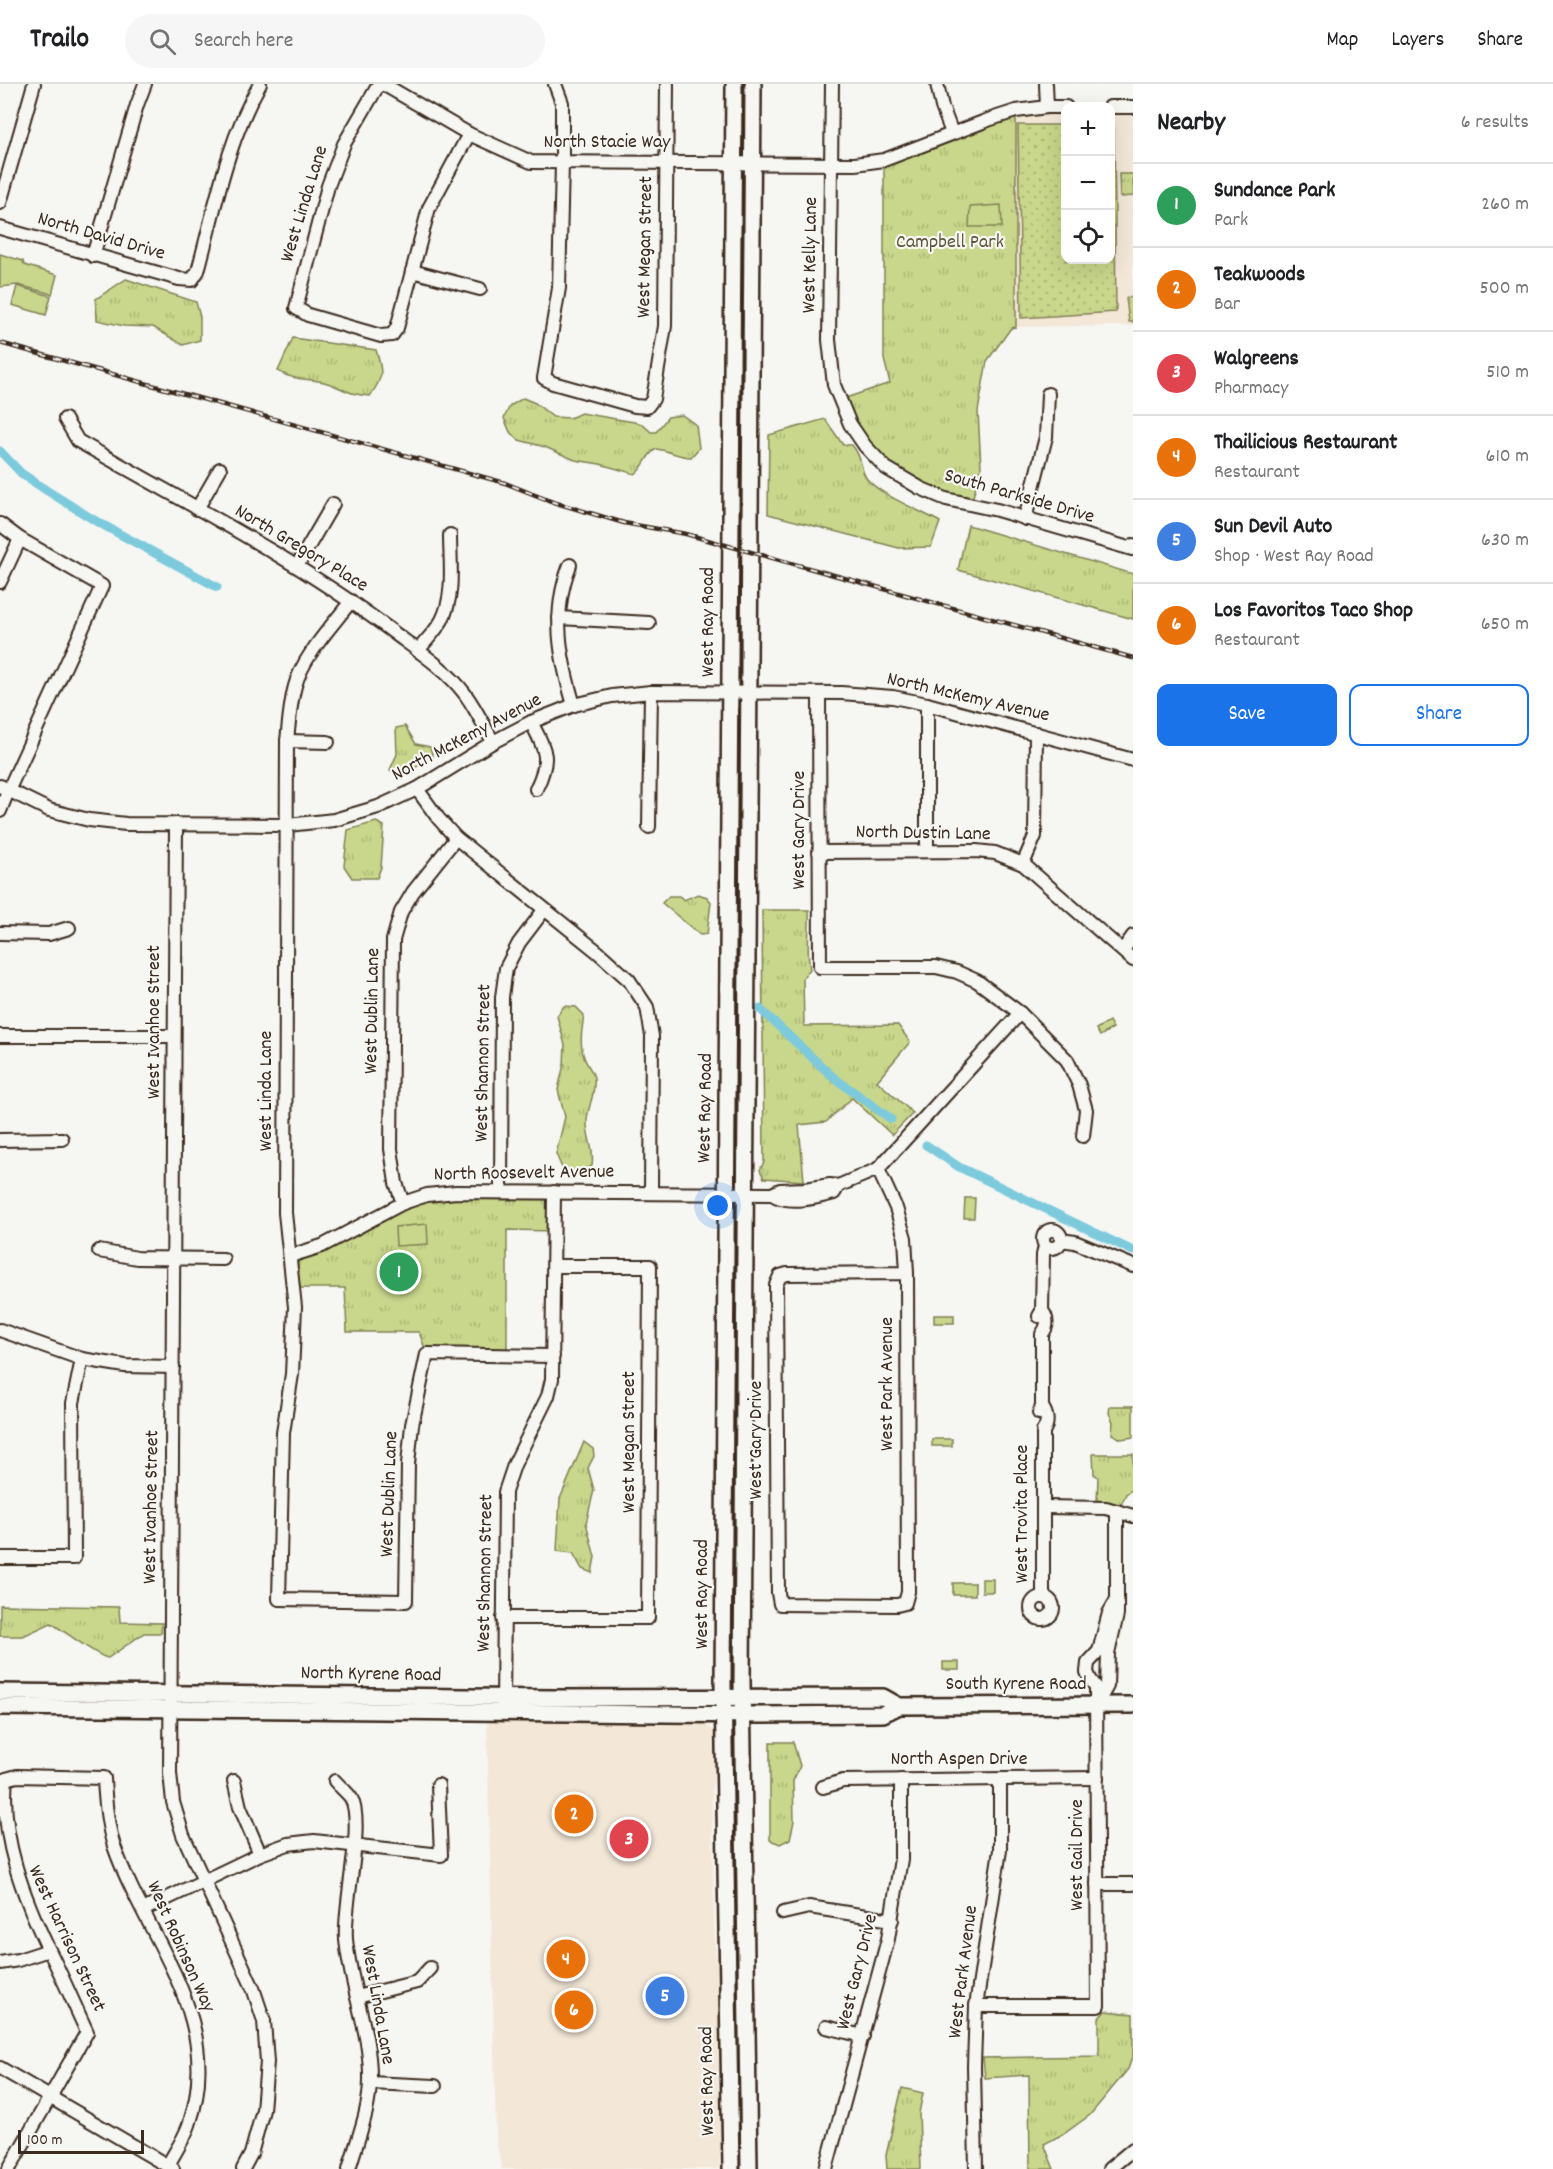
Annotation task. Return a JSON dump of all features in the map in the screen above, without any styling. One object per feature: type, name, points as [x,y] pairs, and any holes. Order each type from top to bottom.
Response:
[{"type":"main road","name":"West Ray Road","points":[[734,84],[742,164],[748,693],[742,1707],[749,2169]]},
{"type":"main road","name":"West Ray Road","points":[[731,2169],[723,1707],[730,692],[742,164],[753,84]]},
{"type":"main road","name":"North Kyrene Road","points":[[0,1692],[169,1701],[723,1707]]},
{"type":"main road","name":"North Kyrene Road","points":[[0,1707],[169,1701]]},
{"type":"main road","name":"South Kyrene Road","points":[[723,1707],[883,1714],[899,1706],[1133,1705]]},
{"type":"street","points":[[0,203],[6,162],[34,84]]},
{"type":"street","points":[[93,256],[145,84]]},
{"type":"street","name":"North David Drive","points":[[0,228],[93,256],[179,279],[192,280],[198,271],[230,154],[248,106],[260,84]]},
{"type":"street","name":"North Stacie Way","points":[[381,84],[469,134],[531,162],[831,164],[884,160],[952,133],[1017,111],[1061,107]]},
{"type":"street","name":"West Linda Lane","points":[[381,84],[344,144],[328,186],[296,308],[308,315],[381,336],[392,335],[412,271]]},
{"type":"street","points":[[555,84],[561,103],[562,163]]},
{"type":"street","name":"West Megan Street","points":[[562,163],[559,288],[544,378],[563,386],[635,406],[647,407],[653,399],[665,326],[667,84]]},
{"type":"street","name":"West Kelly Lane","points":[[832,84],[829,340],[834,385],[850,424]]},
{"type":"street","points":[[937,84],[952,133]]},
{"type":"street","points":[[1046,84],[1047,107]]},
{"type":"street","points":[[1115,107],[1133,107]]},
{"type":"street","points":[[469,134],[429,208],[412,271],[480,289]]},
{"type":"street","points":[[1025,519],[1046,437],[1048,394]]},
{"type":"street","name":"North Gregory Place","points":[[65,419],[78,441],[297,566],[351,601],[418,651],[445,673],[465,694],[493,742]]},
{"type":"street","name":"South Parkside Drive","points":[[850,424],[865,446],[886,468],[920,488],[946,499],[1132,547]]},
{"type":"street","points":[[197,509],[220,469]]},
{"type":"street","points":[[297,566],[333,504]]},
{"type":"street","points":[[0,524],[20,539],[102,586],[4,788],[0,812]]},
{"type":"street","points":[[418,651],[442,620],[449,597],[450,535]]},
{"type":"street","points":[[0,582],[20,539]]},
{"type":"street","points":[[570,565],[564,580],[559,618],[561,660],[574,705]]},
{"type":"street","name":"West Linda Lane","points":[[351,601],[311,653],[295,684],[287,741],[285,1213],[295,1307],[292,1374],[283,1433],[279,1599],[406,1601]]},
{"type":"street","points":[[559,618],[649,623]]},
{"type":"street","points":[[650,827],[651,692]]},
{"type":"street","name":"North McKemy Avenue","points":[[4,788],[49,810],[89,820],[126,824],[288,825],[334,820],[358,814],[417,789],[493,742],[531,722],[574,705],[612,696],[651,692],[871,695],[927,704],[1133,760]]},
{"type":"street","name":"West Gary Drive","points":[[819,693],[820,967],[936,967],[947,969],[976,981],[1020,1013]]},
{"type":"street","points":[[927,704],[927,851]]},
{"type":"street","points":[[531,722],[543,746],[545,756],[545,769],[536,789]]},
{"type":"street","points":[[1023,864],[1035,836],[1035,733]]},
{"type":"street","points":[[287,741],[328,742]]},
{"type":"street","points":[[417,789],[456,838],[598,952],[629,980],[647,1007],[652,1036],[651,1192]]},
{"type":"street","name":"West Ivanhoe Street","points":[[176,824],[170,1773],[173,1802],[183,1835],[253,1988],[264,2021],[267,2062],[263,2110],[251,2154],[243,2169]]},
{"type":"street","name":"West Dublin Lane","points":[[403,1203],[396,1183],[391,1149],[393,940],[401,912],[413,892],[456,838]]},
{"type":"street","name":"North Dustin Lane","points":[[819,852],[994,853],[1023,864],[1133,960]]},
{"type":"street","name":"West Shannon Street","points":[[501,1192],[502,997],[506,968],[519,943],[544,910]]},
{"type":"street","points":[[0,933],[49,934],[69,928]]},
{"type":"street","points":[[1123,950],[1133,936]]},
{"type":"street","points":[[1020,1013],[1067,1060],[1079,1084],[1086,1110],[1083,1136]]},
{"type":"street","name":"North Roosevelt Avenue","points":[[290,1256],[322,1246],[403,1203],[427,1195],[456,1192],[771,1194],[780,1190],[838,1186],[878,1169],[1020,1013]]},
{"type":"street","points":[[0,1036],[174,1036]]},
{"type":"street","points":[[0,1140],[62,1139]]},
{"type":"street","name":"West Park Avenue","points":[[780,1604],[905,1603],[908,1592],[905,1238],[896,1208],[878,1169]]},
{"type":"street","name":"West Shannon Street","points":[[503,1705],[505,1492],[514,1464],[548,1396],[552,1379],[554,1192]]},
{"type":"street","name":"West Trovita Place","points":[[1043,1596],[1043,1431],[1039,1426],[1039,1413],[1042,1407],[1042,1334],[1046,1330],[1046,1316],[1042,1311],[1045,1246],[1053,1248],[1059,1245],[1061,1240],[1075,1242],[1133,1266]]},
{"type":"street","points":[[99,1251],[137,1258],[223,1259]]},
{"type":"street","name":"West Megan Street","points":[[503,1618],[648,1618],[650,1266],[554,1266]]},
{"type":"street","name":"West Gary Drive","points":[[780,1604],[778,1593],[776,1285],[780,1276],[788,1274],[907,1273]]},
{"type":"street","points":[[0,1330],[82,1359],[125,1366],[173,1367]]},
{"type":"street","name":"West Dublin Lane","points":[[406,1601],[408,1464],[412,1425],[427,1354],[553,1356]]},
{"type":"street","points":[[0,1558],[74,1558],[73,1403],[82,1359]]},
{"type":"street","points":[[1044,1507],[1096,1507],[1133,1516]]},
{"type":"street","name":"West Gail Drive","points":[[1096,1705],[1107,1686],[1108,1653],[1117,1615],[1117,1511]]},
{"type":"street","name":"West Gail Drive","points":[[976,2006],[1098,2006],[1096,1687],[1087,1672],[1088,1663],[1099,1651],[1109,1613],[1116,1601]]},
{"type":"street","name":"West Harrison Street","points":[[9,2169],[87,2031],[12,1875],[1,1830],[2,1791],[6,1779],[17,1776],[104,1778]]},
{"type":"street","name":"West Robinson Way","points":[[104,1778],[105,1808],[113,1844],[127,1879],[188,2004],[195,2029],[199,2054],[198,2089],[189,2126],[170,2167]]},
{"type":"street","name":"North Aspen Drive","points":[[823,1787],[843,1780],[1097,1778]]},
{"type":"street","name":"West Gary Drive","points":[[826,2169],[885,1954],[892,1920],[901,1859],[901,1780]]},
{"type":"street","name":"West Park Avenue","points":[[976,2169],[974,2066],[976,2006],[1000,1850],[1000,1780]]},
{"type":"street","points":[[234,1781],[240,1807],[260,1854]]},
{"type":"street","name":"West Linda Lane","points":[[335,1781],[351,1799],[356,1820],[345,1918],[346,1942],[370,2055],[370,2083],[366,2109],[349,2169]]},
{"type":"street","points":[[143,1910],[260,1854],[288,1844],[314,1841],[441,1855],[438,1785]]},
{"type":"street","points":[[1097,1884],[1133,1884]]},
{"type":"street","points":[[783,1913],[809,1907],[892,1920]]},
{"type":"street","points":[[0,1963],[49,1950]]},
{"type":"street","points":[[357,1997],[417,1982],[430,1968]]},
{"type":"street","points":[[826,2027],[863,2036]]},
{"type":"street","points":[[0,2068],[170,2167]]},
{"type":"street","points":[[370,2083],[435,2086]]},
{"type":"street","points":[[1109,2169],[1133,2149]]},
{"type":"shaded area","points":[[1061,107],[1061,264],[1115,264],[1115,107],[1133,107],[1133,326],[1016,327],[1016,111]]},
{"type":"shaded area","points":[[506,1718],[573,1723],[619,1719],[667,1724],[704,1724],[713,1730],[715,1740],[712,1796],[715,1951],[720,1974],[718,2090],[722,2110],[719,2169],[502,2169],[496,2141],[487,1722]]},
{"type":"green space","name":"Campbell Park","points":[[1016,111],[1016,327],[1011,328],[987,361],[978,411],[981,468],[971,504],[886,468],[840,400],[890,383],[884,359],[884,160]]},
{"type":"green space","points":[[1018,125],[1061,125],[1061,264],[1115,264],[1115,220],[1116,312],[1021,318]]},
{"type":"green space","points":[[1119,174],[1133,174],[1133,196],[1120,197]]},
{"type":"green space","points":[[1001,205],[1002,227],[969,227],[970,207]]},
{"type":"green space","points":[[0,254],[23,261],[24,265],[57,275],[52,294],[18,285],[0,287]]},
{"type":"green space","points":[[126,279],[196,302],[200,317],[200,340],[183,345],[153,327],[124,326],[97,320],[96,299]]},
{"type":"green space","points":[[17,286],[51,296],[46,315],[12,305]]},
{"type":"green space","points":[[1133,297],[1133,322],[1129,322],[1126,298]]},
{"type":"green space","points":[[293,338],[376,350],[381,374],[378,384],[370,396],[362,395],[324,382],[300,379],[278,371]]},
{"type":"green space","points":[[523,398],[535,403],[553,417],[570,418],[581,413],[642,424],[651,432],[656,432],[668,417],[682,415],[696,425],[699,448],[691,457],[656,449],[635,474],[575,460],[545,447],[519,440],[510,432],[504,418],[510,406]]},
{"type":"green space","points":[[825,419],[843,445],[852,445],[856,450],[863,471],[873,485],[891,497],[940,522],[931,547],[899,548],[768,514],[769,435]]},
{"type":"green space","points":[[968,525],[1133,574],[1133,619],[958,570]]},
{"type":"green space","points":[[405,726],[416,744],[430,747],[433,756],[401,777],[390,770],[397,754],[396,728]]},
{"type":"green space","points":[[376,822],[384,826],[381,867],[377,878],[352,878],[344,866],[348,830]]},
{"type":"green space","points":[[698,894],[707,897],[711,902],[707,934],[700,935],[662,903],[669,896],[679,896],[684,900]]},
{"type":"green space","points":[[762,910],[809,910],[810,969],[803,978],[804,1026],[898,1025],[910,1042],[877,1081],[913,1113],[892,1135],[852,1098],[826,1122],[799,1125],[804,1181],[764,1178],[760,1170],[764,1162]]},
{"type":"green space","points":[[564,1006],[576,1007],[584,1015],[581,1036],[582,1052],[594,1078],[594,1089],[587,1120],[592,1166],[579,1173],[562,1168],[556,1154],[565,1117],[558,1090],[564,1064],[565,1045],[557,1016]]},
{"type":"green space","points":[[1109,1021],[1113,1028],[1100,1036],[1096,1029]]},
{"type":"green space","points":[[554,1192],[554,1231],[507,1230],[507,1355],[427,1354],[419,1332],[347,1332],[345,1288],[293,1288],[290,1256],[427,1195]]},
{"type":"green space","points":[[965,1198],[975,1198],[974,1218],[964,1218]]},
{"type":"green space","points":[[427,1224],[428,1244],[396,1246],[395,1227]]},
{"type":"green space","points":[[934,1315],[954,1315],[954,1323],[934,1323]]},
{"type":"green space","points":[[1110,1406],[1133,1406],[1133,1437],[1121,1439],[1112,1434],[1113,1422],[1109,1413]]},
{"type":"green space","points":[[932,1439],[952,1439],[952,1446],[932,1446]]},
{"type":"green space","points":[[584,1442],[593,1449],[594,1456],[588,1468],[594,1490],[586,1523],[595,1557],[592,1573],[582,1569],[573,1553],[557,1551],[560,1499]]},
{"type":"green space","points":[[1093,1454],[1133,1454],[1133,1489],[1126,1494],[1121,1505],[1097,1502],[1098,1477],[1094,1474]]},
{"type":"green space","points":[[982,1579],[993,1579],[993,1592],[982,1592]]},
{"type":"green space","points":[[953,1583],[975,1583],[975,1595],[953,1595]]},
{"type":"green space","points":[[0,1605],[119,1607],[120,1622],[162,1623],[161,1633],[144,1633],[108,1658],[89,1649],[51,1623],[23,1636],[0,1636]]},
{"type":"green space","points":[[943,1662],[959,1662],[959,1670],[943,1670]]},
{"type":"green space","points":[[770,1742],[793,1742],[800,1766],[793,1781],[794,1821],[790,1839],[780,1844],[770,1840]]},
{"type":"green space","points":[[1105,2011],[1133,2014],[1133,2055],[1128,2069],[1090,2115],[1065,2133],[1044,2144],[1054,2169],[1030,2169],[1029,2075],[985,2078],[983,2058],[1099,2056],[1099,2018]]},
{"type":"green space","points":[[902,2088],[923,2093],[919,2113],[921,2169],[887,2169],[886,2155]]},
{"type":"waterway","points":[[0,451],[21,473],[46,490],[94,520],[217,587]]},
{"type":"waterway","points":[[760,1009],[833,1077],[891,1119]]},
{"type":"waterway","points":[[926,1145],[959,1167],[1133,1251]]},
{"type":"railway","points":[[0,343],[505,483],[553,502],[624,523],[686,534],[1133,658]]},
{"type":"place","name":"Sundance Park","points":[[399,1272]]},
{"type":"place","name":"Teakwoods","points":[[574,1814]]},
{"type":"place","name":"Walgreens","points":[[629,1839]]},
{"type":"place","name":"Thailicious Restaurant","points":[[566,1959]]},
{"type":"place","name":"Sun Devil Auto","points":[[665,1996]]},
{"type":"place","name":"Los Favoritos Taco Shop","points":[[574,2010]]}]
